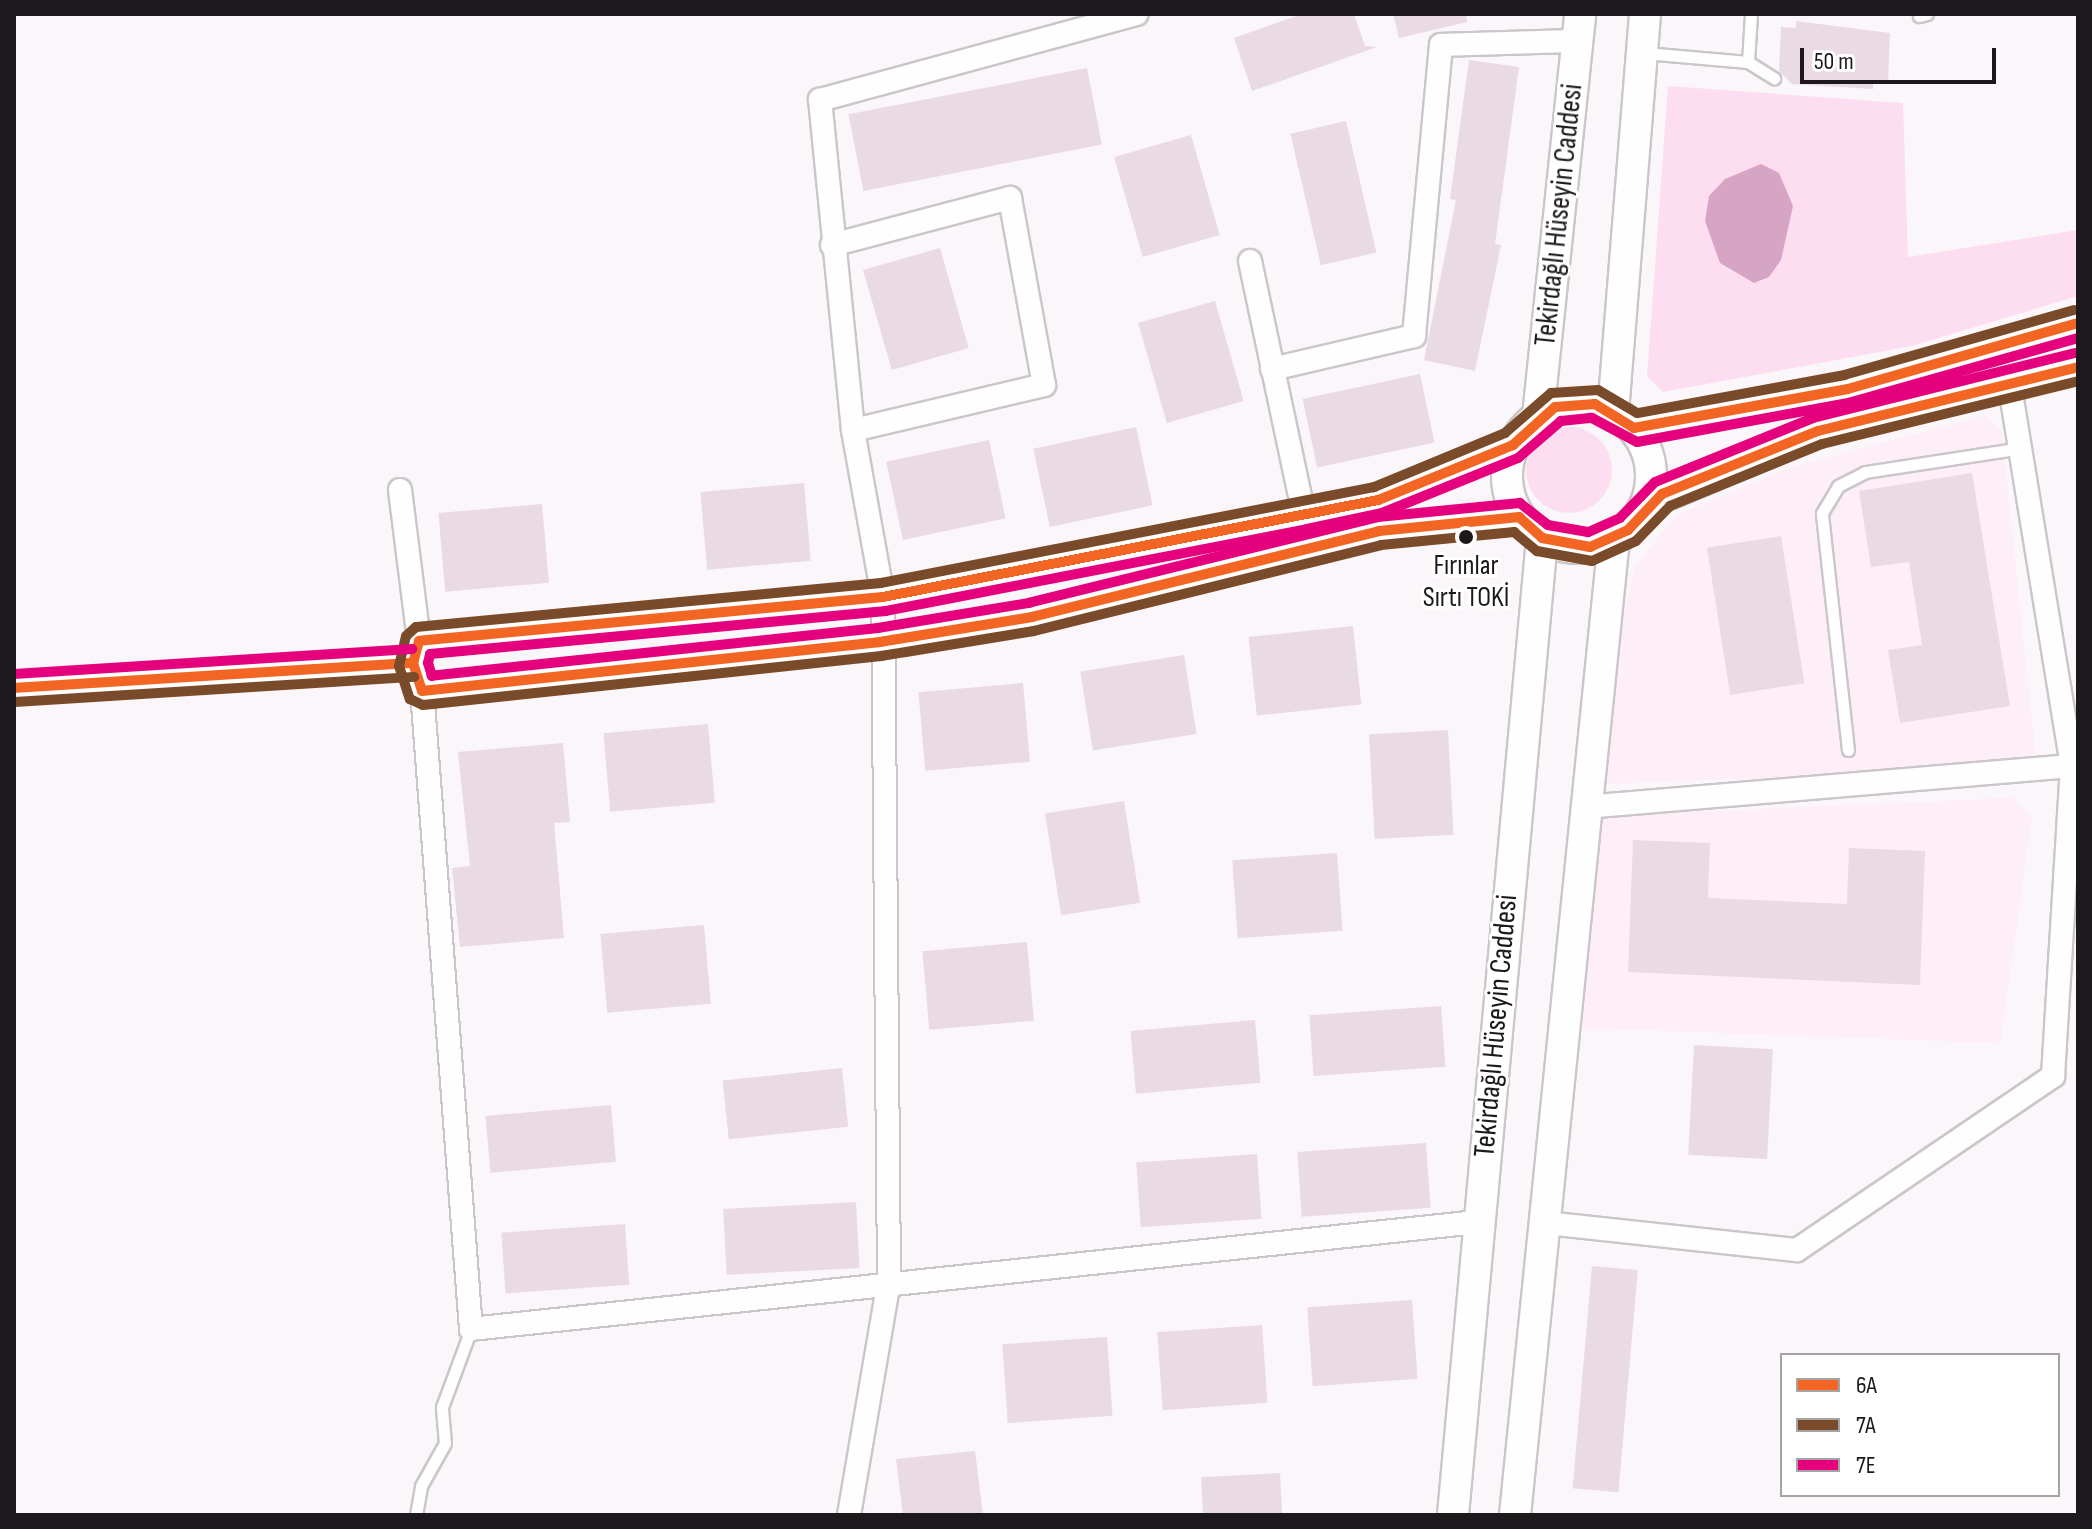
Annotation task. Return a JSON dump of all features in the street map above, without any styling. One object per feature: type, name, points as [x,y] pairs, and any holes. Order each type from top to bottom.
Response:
[{"type":"main road","points":[[1645,14],[1623,420],[1651,463],[1647,503]]},
{"type":"main road","name":"Tekirdağlı Hüseyin Caddesi","points":[[1538,416],[1579,27]]},
{"type":"main road","points":[[418,665],[883,597],[1378,500],[1513,445],[1538,416],[1575,403],[1623,420],[1848,389],[2078,323]]},
{"type":"main road","points":[[1515,1515],[1547,1223],[1584,807],[1614,539],[1647,503],[1818,431],[2009,381],[2078,367]]},
{"type":"main road","points":[[1513,445],[1508,482],[1519,517],[1542,538],[1565,547],[1614,539]]},
{"type":"main road","points":[[418,665],[880,642],[1032,617],[1379,531],[1519,517]]},
{"type":"main road","name":"Tekirdağlı Hüseyin Caddesi","points":[[1453,1515],[1477,1222],[1542,538]]},
{"type":"street","points":[[849,1515],[889,1280],[880,642],[883,597],[853,430],[832,245],[820,100],[1137,14]]},
{"type":"street","points":[[1272,369],[1414,336],[1441,45],[1579,27]]},
{"type":"street","points":[[832,245],[1010,198],[1044,385],[853,430]]},
{"type":"street","points":[[1250,261],[1304,515]]},
{"type":"street","points":[[1547,1223],[1797,1250],[2053,1076],[2075,766],[2009,381]]},
{"type":"street","points":[[400,490],[418,665],[471,1329],[889,1280],[1477,1222]]},
{"type":"street","points":[[14,688],[418,665]]},
{"type":"street","points":[[1584,807],[2075,766]]},
{"type":"lane","points":[[1748,62],[1751,14]]},
{"type":"lane","points":[[1643,52],[1748,62],[1774,78]]},
{"type":"lane","points":[[1848,750],[1822,513],[1838,486],[1865,472],[2021,448]]},
{"type":"lane","points":[[416,1515],[421,1486],[445,1443],[442,1407],[471,1329]]},
{"type":"shaded area","points":[[1668,86],[1903,103],[1908,257],[2078,230],[2078,296],[1912,346],[1663,392],[1647,376]]},
{"type":"shaded area","points":[[1761,164],[1779,173],[1793,206],[1781,260],[1769,277],[1754,283],[1720,263],[1705,221],[1709,196],[1725,179]]},
{"type":"shaded area","points":[[1986,415],[2002,432],[2035,753],[2026,767],[1607,784],[1592,769],[1634,569],[1675,516],[1789,468]]},
{"type":"shaded area","points":[[1569,427],[1593,434],[1605,446],[1612,470],[1605,494],[1593,506],[1569,513],[1545,506],[1533,494],[1526,470],[1533,446],[1545,434]]},
{"type":"shaded area","points":[[2011,798],[2032,816],[2000,1043],[1581,1028],[1600,816]]},
{"type":"building","points":[[1302,14],[1354,14],[1365,46],[1377,47],[1252,91],[1234,38]]},
{"type":"building","points":[[1393,14],[1466,14],[1467,22],[1399,38]]},
{"type":"building","points":[[1796,21],[1890,33],[1888,83],[1873,82],[1873,89],[1792,84],[1779,71],[1781,27],[1796,28]]},
{"type":"building","points":[[1469,60],[1519,67],[1495,244],[1501,245],[1475,371],[1424,360],[1456,200],[1450,199]]},
{"type":"building","points":[[1087,68],[1102,145],[863,191],[848,114]]},
{"type":"building","points":[[1346,121],[1376,253],[1321,265],[1290,134]]},
{"type":"building","points":[[1191,135],[1220,235],[1143,257],[1114,157]]},
{"type":"building","points":[[940,248],[969,348],[892,370],[863,270]]},
{"type":"building","points":[[1215,301],[1244,401],[1167,423],[1138,323]]},
{"type":"building","points":[[1420,374],[1435,442],[1317,467],[1303,399]]},
{"type":"building","points":[[1136,427],[1153,505],[1050,527],[1033,449]]},
{"type":"building","points":[[989,440],[1006,518],[903,540],[886,462]]},
{"type":"building","points":[[1972,473],[2010,706],[1900,723],[1888,650],[1922,645],[1909,562],[1871,567],[1859,491]]},
{"type":"building","points":[[804,483],[811,561],[707,570],[700,492]]},
{"type":"building","points":[[542,504],[549,583],[445,592],[438,513]]},
{"type":"building","points":[[1781,536],[1804,683],[1730,695],[1707,548]]},
{"type":"building","points":[[1353,626],[1361,705],[1257,716],[1249,637]]},
{"type":"building","points":[[1184,655],[1197,734],[1093,750],[1080,671]]},
{"type":"building","points":[[1023,683],[1030,762],[925,771],[918,692]]},
{"type":"building","points":[[708,724],[715,803],[610,812],[603,733]]},
{"type":"building","points":[[1448,730],[1453,835],[1375,839],[1369,734]]},
{"type":"building","points":[[563,743],[570,822],[554,823],[564,938],[460,947],[452,868],[470,866],[458,752]]},
{"type":"building","points":[[1124,801],[1140,903],[1061,915],[1045,814]]},
{"type":"building","points":[[1633,840],[1710,843],[1708,898],[1847,904],[1849,848],[1925,851],[1920,985],[1628,972]]},
{"type":"building","points":[[1337,853],[1342,931],[1238,938],[1232,860]]},
{"type":"building","points":[[704,925],[711,1004],[607,1013],[600,934]]},
{"type":"building","points":[[1027,942],[1034,1021],[929,1030],[922,951]]},
{"type":"building","points":[[1441,1006],[1445,1067],[1314,1076],[1309,1015]]},
{"type":"building","points":[[1255,1020],[1260,1083],[1136,1094],[1130,1031]]},
{"type":"building","points":[[1694,1045],[1773,1049],[1767,1159],[1688,1155]]},
{"type":"building","points":[[842,1068],[848,1127],[729,1139],[723,1081]]},
{"type":"building","points":[[611,1105],[616,1162],[490,1173],[485,1116]]},
{"type":"building","points":[[1426,1143],[1431,1208],[1302,1217],[1297,1152]]},
{"type":"building","points":[[1257,1154],[1262,1219],[1141,1227],[1136,1162]]},
{"type":"building","points":[[856,1202],[859,1268],[727,1275],[723,1209]]},
{"type":"building","points":[[625,1224],[629,1285],[506,1294],[501,1233]]},
{"type":"building","points":[[1592,1266],[1638,1270],[1618,1492],[1573,1488]]},
{"type":"building","points":[[1412,1300],[1418,1379],[1313,1386],[1307,1307]]},
{"type":"building","points":[[1262,1325],[1267,1403],[1163,1410],[1157,1332]]},
{"type":"building","points":[[1107,1337],[1113,1416],[1008,1423],[1002,1344]]},
{"type":"building","points":[[975,1451],[983,1515],[903,1515],[896,1459]]},
{"type":"building","points":[[1280,1473],[1282,1515],[1203,1515],[1201,1477]]},
{"type":"transit line","name":"7A","points":[[2074,310],[1845,375],[1637,413],[1598,390],[1551,393],[1505,433],[1374,487],[881,583],[416,627],[406,636],[399,666],[410,699],[423,705],[881,656],[1034,631],[1381,545],[1514,532],[1537,551],[1592,561],[1636,541],[1670,506],[1822,444],[2078,381]]},
{"type":"transit line","name":"6A","points":[[2078,323],[1848,389],[1634,428],[1595,404],[1555,407],[1513,445],[1378,500],[883,597],[419,641],[413,663],[422,691],[880,642],[1032,617],[1379,531],[1519,517],[1542,538],[1590,547],[1628,530],[1662,494],[1818,431],[2078,367]]},
{"type":"transit line","name":"7E","points":[[2075,353],[1813,418],[1655,482],[1620,518],[1588,532],[1548,525],[1520,503],[1378,517],[1029,603],[878,628],[432,676],[428,663],[430,654],[886,611],[1307,529],[1382,513],[1518,458],[1561,421],[1592,418],[1637,442],[1852,402],[2078,338]]},
{"type":"transit line","name":"7E","points":[[14,674],[412,649]]},
{"type":"transit line","name":"6A","points":[[14,688],[413,663]]},
{"type":"transit line","name":"7A","points":[[15,702],[414,677]]},
{"type":"place","name":"Fırınlar Sırtı TOKİ","points":[[1466,537]]}]
